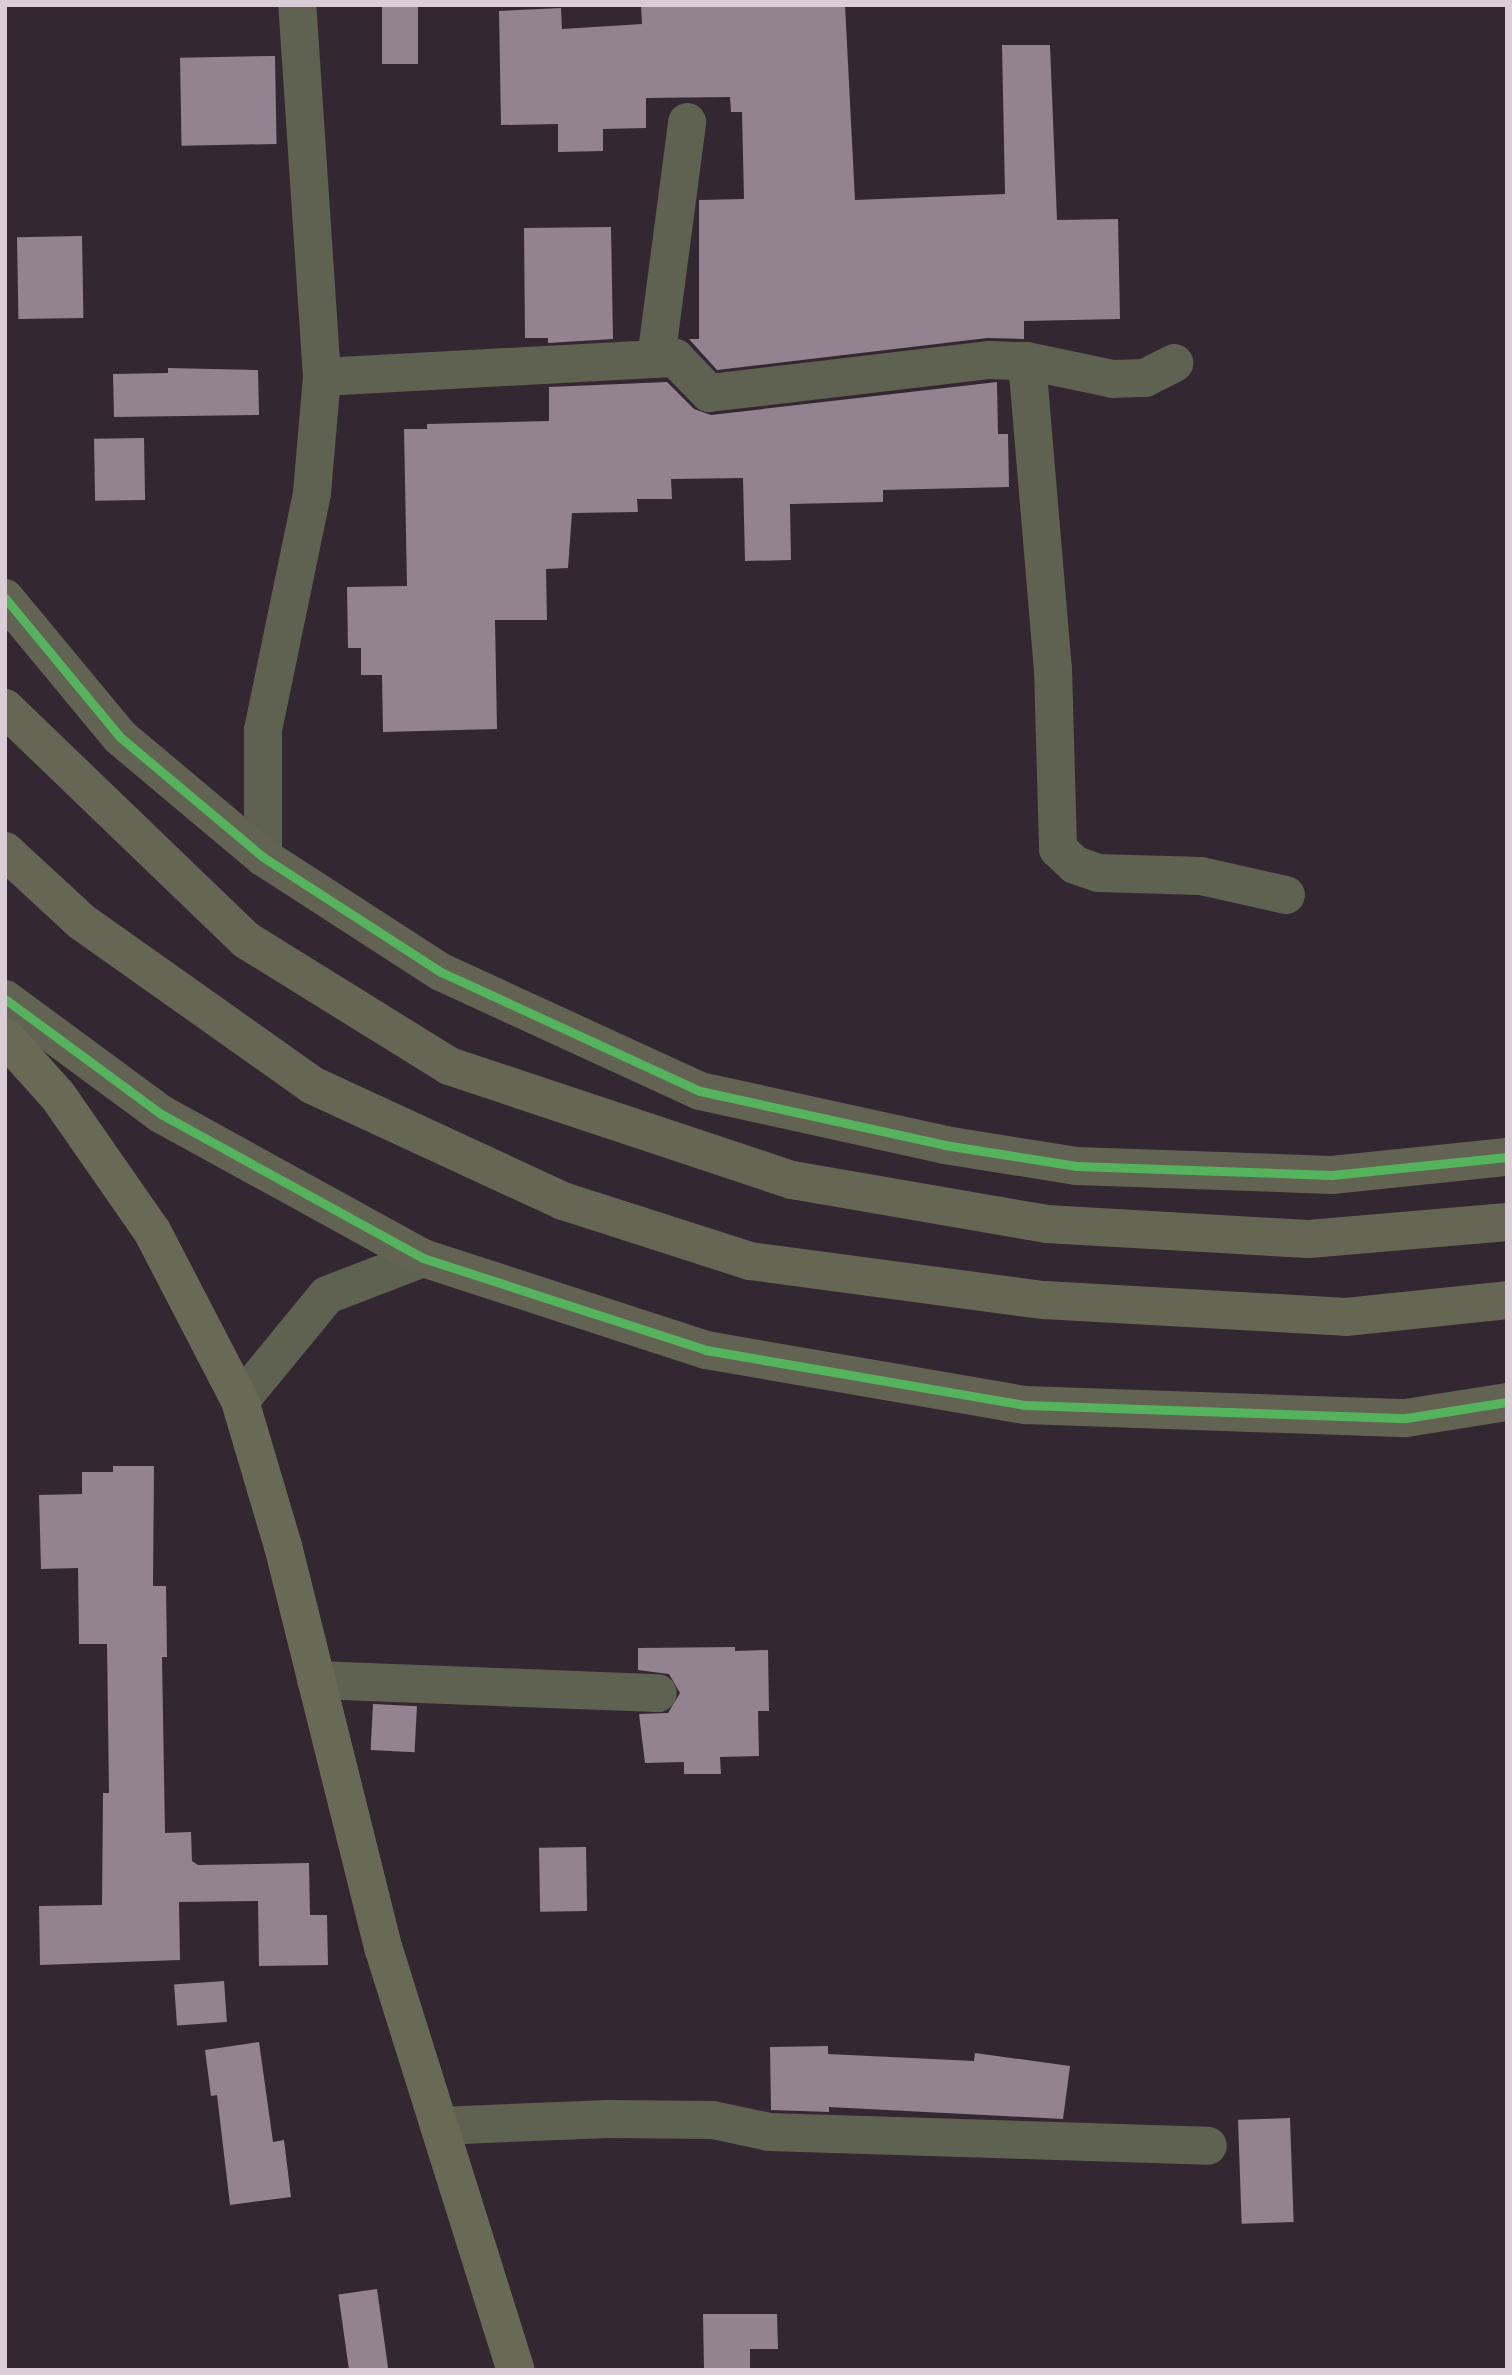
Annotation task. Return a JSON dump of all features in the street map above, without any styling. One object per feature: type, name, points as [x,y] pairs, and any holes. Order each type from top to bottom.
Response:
[{"type":"highway","points":[[5,708],[246,940],[449,1066],[792,1180],[1047,1224],[1309,1239],[1507,1222]]},
{"type":"highway","points":[[5,851],[82,922],[312,1085],[563,1201],[750,1261],[1044,1300],[1346,1317],[1507,1300]]},
{"type":"main road","points":[[5,1037],[58,1096],[152,1231],[240,1401],[316,1680],[384,1950],[516,2370]]},
{"type":"street","points":[[263,857],[262,730],[312,493],[322,377],[297,5]]},
{"type":"street","points":[[656,359],[687,122]]},
{"type":"street","points":[[322,377],[676,358],[709,393],[990,360],[1027,361],[1113,379],[1145,378],[1174,362]]},
{"type":"street","points":[[1027,361],[1053,668],[1058,849],[1076,865],[1098,873],[1201,876],[1286,895]]},
{"type":"street","points":[[5,598],[120,737],[263,857],[441,972],[700,1091],[945,1145],[1076,1166],[1332,1175],[1507,1157]]},
{"type":"street","points":[[5,999],[161,1114],[424,1258],[706,1350],[1025,1405],[1406,1418],[1507,1402]]},
{"type":"street","points":[[240,1401],[327,1295],[424,1258]]},
{"type":"street","points":[[316,1680],[658,1693]]},
{"type":"street","points":[[439,2126],[608,2119],[713,2120],[769,2132],[1208,2146]]},
{"type":"building","points":[[382,5],[418,5],[418,64],[382,64]]},
{"type":"building","points":[[641,5],[845,5],[855,200],[1005,194],[1002,45],[1050,45],[1057,220],[1118,219],[1120,319],[1024,321],[1024,339],[987,338],[717,370],[689,339],[699,339],[699,200],[744,199],[742,112],[731,112],[730,97],[646,98],[646,128],[603,129],[603,151],[558,152],[558,124],[501,125],[499,11],[561,8],[562,29],[642,24]]},
{"type":"building","points":[[275,56],[277,144],[182,146],[180,58]]},
{"type":"building","points":[[611,227],[613,339],[548,343],[548,338],[525,338],[524,228]]},
{"type":"building","points":[[82,236],[83,318],[18,319],[17,237]]},
{"type":"building","points":[[168,368],[258,370],[259,415],[114,417],[113,374],[168,373]]},
{"type":"building","points":[[667,382],[694,409],[711,415],[997,382],[998,434],[1008,434],[1009,487],[883,490],[883,502],[790,504],[791,560],[745,561],[743,478],[671,479],[672,499],[637,499],[638,512],[572,513],[568,568],[546,569],[547,620],[495,620],[497,729],[383,732],[382,675],[361,675],[361,648],[348,648],[347,587],[407,586],[404,429],[427,429],[427,424],[549,421],[549,387]]},
{"type":"building","points":[[144,438],[145,500],[95,501],[94,439]]},
{"type":"building","points":[[113,1466],[154,1466],[153,1586],[166,1586],[167,1657],[162,1657],[165,1833],[191,1832],[192,1861],[198,1865],[309,1863],[310,1915],[327,1915],[328,1965],[259,1966],[258,1901],[179,1902],[180,1960],[40,1965],[39,1906],[102,1905],[103,1793],[109,1793],[107,1644],[79,1644],[78,1568],[41,1569],[39,1495],[82,1494],[82,1472],[113,1472]]},
{"type":"building","points":[[735,1647],[735,1651],[768,1650],[769,1711],[758,1711],[759,1756],[720,1757],[721,1774],[684,1774],[684,1762],[645,1763],[639,1714],[668,1713],[680,1693],[669,1674],[638,1670],[638,1648]]},
{"type":"building","points":[[373,1704],[417,1706],[415,1752],[371,1750]]},
{"type":"building","points":[[586,1847],[587,1911],[540,1912],[539,1848]]},
{"type":"building","points":[[224,1981],[227,2022],[177,2025],[174,1984]]},
{"type":"building","points":[[259,2042],[273,2142],[284,2140],[291,2197],[230,2205],[217,2095],[211,2096],[205,2050]]},
{"type":"building","points":[[828,2046],[828,2054],[974,2061],[975,2053],[1070,2066],[1063,2119],[829,2107],[829,2112],[771,2110],[770,2047]]},
{"type":"building","points":[[1290,2118],[1294,2222],[1242,2224],[1238,2120]]},
{"type":"building","points":[[377,2289],[388,2370],[349,2370],[338,2294]]},
{"type":"building","points":[[703,2314],[777,2314],[778,2349],[750,2349],[750,2370],[704,2370]]},
{"type":"cycle path","points":[[5,598],[120,737],[263,857],[441,972],[700,1091],[945,1145],[1076,1166],[1332,1175],[1507,1157]]},
{"type":"cycle path","points":[[5,999],[161,1114],[423,1258],[706,1350],[1025,1405],[1406,1418],[1507,1402]]}]
